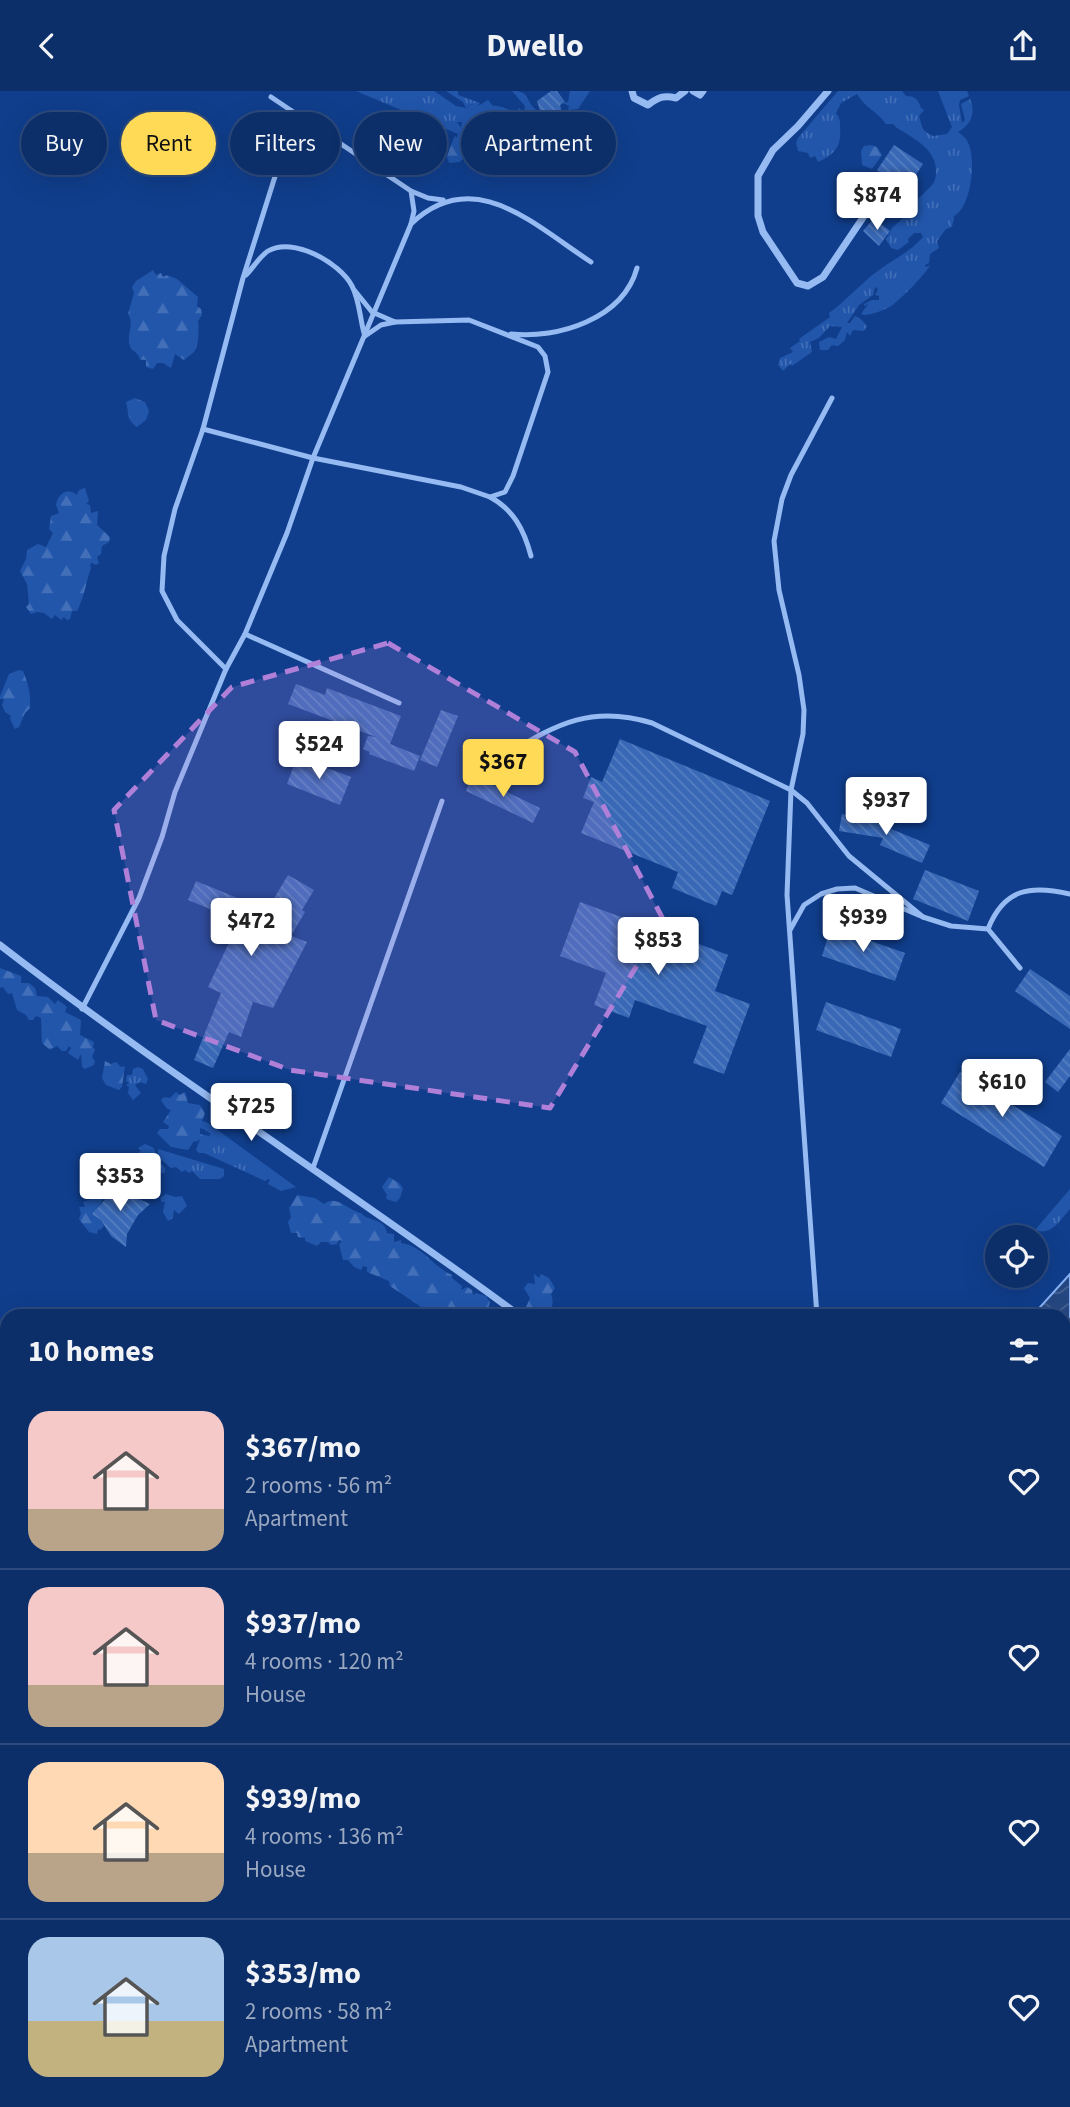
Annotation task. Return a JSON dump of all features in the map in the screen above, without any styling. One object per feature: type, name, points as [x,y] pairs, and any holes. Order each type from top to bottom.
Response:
[{"type":"street","points":[[632,91],[634,98],[649,105],[657,98],[676,98],[685,91]]},
{"type":"street","points":[[693,91],[700,95],[703,91]]},
{"type":"street","points":[[828,91],[798,127],[773,150],[758,176],[758,215],[763,232],[797,283],[808,286],[823,277],[885,185]]},
{"type":"street","points":[[0,945],[82,1009],[313,1168],[510,1309]]},
{"type":"lane","points":[[271,97],[294,112]]},
{"type":"lane","points":[[340,143],[411,191],[428,198],[447,201],[472,198],[506,207],[591,262]]},
{"type":"lane","points":[[226,669],[177,620],[162,591],[164,556],[175,509],[203,429],[243,278],[275,175]]},
{"type":"lane","points":[[82,1009],[139,898],[162,837],[175,792],[287,533],[313,458],[411,224],[414,212],[411,191]]},
{"type":"lane","points":[[411,224],[424,211],[447,201]]},
{"type":"lane","points":[[243,278],[269,251],[291,246],[333,264],[372,312],[395,322]]},
{"type":"lane","points":[[501,332],[530,336],[555,333],[595,318],[622,296],[637,268]]},
{"type":"lane","points":[[352,285],[365,336]]},
{"type":"lane","points":[[365,336],[381,325],[395,322],[469,320],[538,347],[545,356],[548,372],[513,476],[505,492],[491,497]]},
{"type":"lane","points":[[816,1309],[787,895],[791,790],[803,734],[804,710],[799,675],[779,590],[774,541],[782,499],[791,475],[832,398]]},
{"type":"lane","points":[[203,429],[313,458],[461,487],[491,497],[512,513],[520,525],[531,556]]},
{"type":"lane","points":[[245,634],[399,703]]},
{"type":"lane","points":[[508,754],[558,725],[597,715],[638,718],[652,723],[791,790],[807,803],[849,856],[923,917]]},
{"type":"lane","points":[[313,1168],[442,801]]},
{"type":"lane","points":[[789,933],[804,905],[821,894],[837,889],[855,888],[951,926],[988,929],[1020,968]]},
{"type":"lane","points":[[988,929],[1006,899],[1030,890],[1070,894]]},
{"type":"highlighted area","points":[[388,643],[575,752],[664,921],[550,1108],[290,1070],[156,1020],[114,810],[232,687]]},
{"type":"green space","points":[[356,91],[434,91],[456,106],[466,108],[463,102],[446,91],[458,91],[458,95],[480,103],[478,106],[471,104],[466,112],[461,112],[461,122],[457,122],[461,134],[458,134],[447,129],[447,112],[406,112]]},
{"type":"green space","points":[[512,91],[524,94],[540,112],[524,112],[525,106]]},
{"type":"green space","points":[[570,91],[590,91],[578,109],[568,110],[569,106],[563,103],[568,102]]},
{"type":"green space","points":[[838,91],[902,91],[906,96],[914,97],[924,110],[919,116],[923,128],[933,136],[947,134],[952,127],[938,91],[967,91],[969,96],[960,100],[959,105],[962,123],[965,120],[961,104],[970,99],[972,114],[969,122],[958,132],[970,147],[971,181],[965,203],[954,216],[952,227],[946,229],[937,241],[939,248],[930,254],[929,263],[925,265],[930,265],[912,287],[888,308],[871,314],[861,314],[868,304],[864,304],[879,300],[879,296],[875,295],[878,289],[875,287],[873,295],[859,305],[847,323],[855,316],[867,326],[864,331],[853,330],[850,336],[847,332],[845,340],[838,346],[832,345],[828,350],[820,350],[819,342],[829,337],[836,339],[842,327],[830,326],[819,338],[810,342],[812,352],[783,371],[778,365],[780,358],[793,352],[790,348],[800,341],[799,339],[830,317],[829,313],[872,275],[923,237],[921,233],[914,233],[908,239],[909,242],[898,250],[891,248],[886,239],[892,228],[913,209],[911,206],[932,185],[936,177],[935,163],[928,151],[893,124],[886,124],[857,94],[841,103],[836,113],[840,121],[840,134],[833,153],[818,162],[815,156],[810,158],[808,153],[798,151],[798,138]]},
{"type":"green space","points":[[488,100],[497,112],[464,112],[471,104],[478,106]]},
{"type":"green space","points":[[492,106],[516,112],[497,112]]},
{"type":"green space","points":[[458,134],[461,134],[461,160],[449,163],[447,157]]},
{"type":"green space","points":[[864,146],[877,147],[882,155],[872,169],[862,165],[861,151]]},
{"type":"green space","points":[[153,270],[156,275],[161,273],[163,277],[167,275],[177,279],[198,297],[197,306],[201,309],[196,349],[184,360],[175,354],[171,368],[163,363],[157,363],[153,369],[146,367],[146,360],[140,360],[129,342],[131,322],[128,314],[134,293],[132,287],[136,281]]},
{"type":"green space","points":[[135,398],[145,402],[149,411],[146,420],[137,427],[129,418],[126,402]]},
{"type":"green space","points":[[85,488],[89,501],[86,504],[90,505],[91,513],[98,511],[97,525],[110,537],[109,542],[102,546],[101,554],[97,557],[99,563],[90,564],[81,601],[77,611],[72,611],[70,619],[64,617],[61,620],[55,615],[52,619],[37,612],[31,614],[26,607],[29,604],[27,584],[20,571],[27,550],[38,544],[46,547],[53,533],[49,529],[51,516],[59,513],[56,505],[61,495],[70,492],[77,495],[79,490]]},
{"type":"green space","points":[[23,671],[28,684],[30,708],[15,729],[11,716],[5,712],[2,705],[4,699],[0,699],[0,696],[9,674]]},
{"type":"green space","points":[[0,968],[21,976],[21,983],[29,983],[35,988],[37,996],[48,997],[55,1004],[58,1000],[67,1007],[65,1012],[81,1020],[80,1035],[94,1042],[94,1065],[85,1069],[82,1067],[81,1054],[78,1060],[68,1053],[71,1048],[69,1046],[66,1051],[57,1046],[50,1050],[42,1043],[41,1018],[36,1016],[29,1020],[17,1010],[12,993],[8,994],[3,987],[0,988]]},
{"type":"green space","points":[[105,1061],[125,1066],[122,1087],[119,1090],[106,1085],[102,1078]]},
{"type":"green space","points":[[133,1069],[143,1069],[148,1079],[146,1084],[140,1082],[135,1085],[141,1093],[133,1100],[128,1093],[129,1087],[126,1085],[129,1083],[126,1081],[127,1075],[132,1075]]},
{"type":"green space","points":[[176,1092],[180,1095],[185,1092],[188,1103],[200,1105],[205,1113],[202,1121],[205,1126],[200,1128],[200,1139],[194,1141],[188,1150],[171,1147],[157,1133],[160,1129],[168,1129],[169,1126],[163,1122],[171,1110],[167,1109],[161,1100],[164,1097],[170,1098]]},
{"type":"green space","points":[[202,1121],[296,1187],[281,1191],[268,1184],[268,1179],[265,1181],[199,1153],[196,1150],[200,1139],[198,1136],[211,1134],[203,1129],[205,1126]]},
{"type":"green space","points":[[145,1144],[154,1148],[156,1158],[165,1168],[165,1173],[161,1173],[155,1164],[151,1164],[149,1169],[142,1163],[138,1154],[141,1150],[138,1148]]},
{"type":"green space","points":[[158,1149],[224,1169],[224,1176],[220,1179],[200,1179],[192,1171],[182,1172],[176,1167],[171,1168],[158,1157]]},
{"type":"green space","points":[[389,1177],[403,1188],[396,1202],[386,1199],[387,1195],[382,1187]]},
{"type":"green space","points":[[1070,1189],[1070,1209],[1063,1218],[1048,1230],[1048,1225],[1039,1225]]},
{"type":"green space","points":[[166,1194],[182,1196],[187,1206],[179,1214],[174,1210],[173,1218],[168,1221],[163,1212],[165,1202],[160,1198]]},
{"type":"green space","points":[[93,1195],[103,1199],[94,1213],[104,1226],[98,1229],[97,1234],[89,1232],[79,1219],[79,1207],[85,1207],[83,1202],[91,1199]]},
{"type":"green space","points":[[297,1195],[315,1198],[324,1204],[329,1201],[338,1202],[380,1222],[387,1233],[394,1234],[394,1242],[401,1240],[401,1243],[422,1252],[452,1275],[462,1286],[461,1290],[467,1287],[472,1290],[473,1295],[476,1293],[486,1296],[490,1302],[488,1309],[422,1309],[390,1286],[389,1281],[367,1272],[367,1267],[363,1266],[361,1270],[348,1260],[343,1260],[339,1244],[342,1241],[331,1245],[321,1242],[317,1246],[298,1237],[297,1233],[291,1233],[288,1222],[291,1217],[289,1208]]},
{"type":"green space","points":[[534,1274],[539,1278],[541,1274],[549,1278],[555,1288],[551,1294],[553,1300],[550,1309],[526,1307],[530,1298],[524,1288],[528,1283],[535,1284]]},
{"type":"water","points":[[1070,1274],[1070,1309],[1038,1309]]},
{"type":"building","points":[[551,91],[557,91],[565,102],[560,105],[562,112],[542,112],[537,101]]},
{"type":"building","points":[[894,145],[923,164],[906,190],[877,170]]},
{"type":"building","points":[[874,218],[890,231],[879,246],[863,231]]},
{"type":"building","points":[[296,684],[325,695],[327,688],[401,716],[390,744],[420,756],[414,771],[369,754],[370,752],[363,749],[368,736],[376,737],[288,704]]},
{"type":"building","points":[[441,710],[458,716],[437,767],[420,760]]},
{"type":"building","points":[[620,739],[770,801],[732,895],[722,891],[716,906],[672,888],[678,872],[581,833],[594,802],[583,798],[591,777],[602,782]]},
{"type":"building","points":[[297,757],[351,777],[340,805],[287,784]]},
{"type":"building","points":[[472,775],[540,808],[533,823],[466,791]]},
{"type":"building","points":[[842,814],[862,817],[930,845],[922,863],[880,845],[883,838],[839,831]]},
{"type":"building","points":[[925,870],[979,891],[968,921],[913,899]]},
{"type":"building","points":[[288,875],[314,890],[291,936],[307,942],[273,1008],[253,1002],[241,1037],[229,1032],[213,1068],[194,1060],[221,993],[208,987],[234,932],[223,927],[227,916],[188,900],[196,881],[267,910]]},
{"type":"building","points":[[580,902],[728,955],[715,991],[750,1004],[724,1074],[693,1063],[707,1026],[635,1000],[629,1018],[594,1005],[606,973],[560,956]]},
{"type":"building","points":[[831,927],[905,953],[895,981],[822,956]]},
{"type":"building","points":[[1030,969],[1070,996],[1070,1029],[1015,991]]},
{"type":"building","points":[[826,1002],[901,1029],[891,1057],[816,1030]]},
{"type":"building","points":[[1070,1049],[1070,1076],[1058,1092],[1045,1082]]},
{"type":"building","points":[[960,1072],[1062,1136],[1044,1167],[941,1103]]},
{"type":"building","points":[[114,1182],[121,1191],[150,1204],[138,1215],[127,1234],[126,1247],[111,1236],[101,1220],[92,1214],[107,1197]]}]
